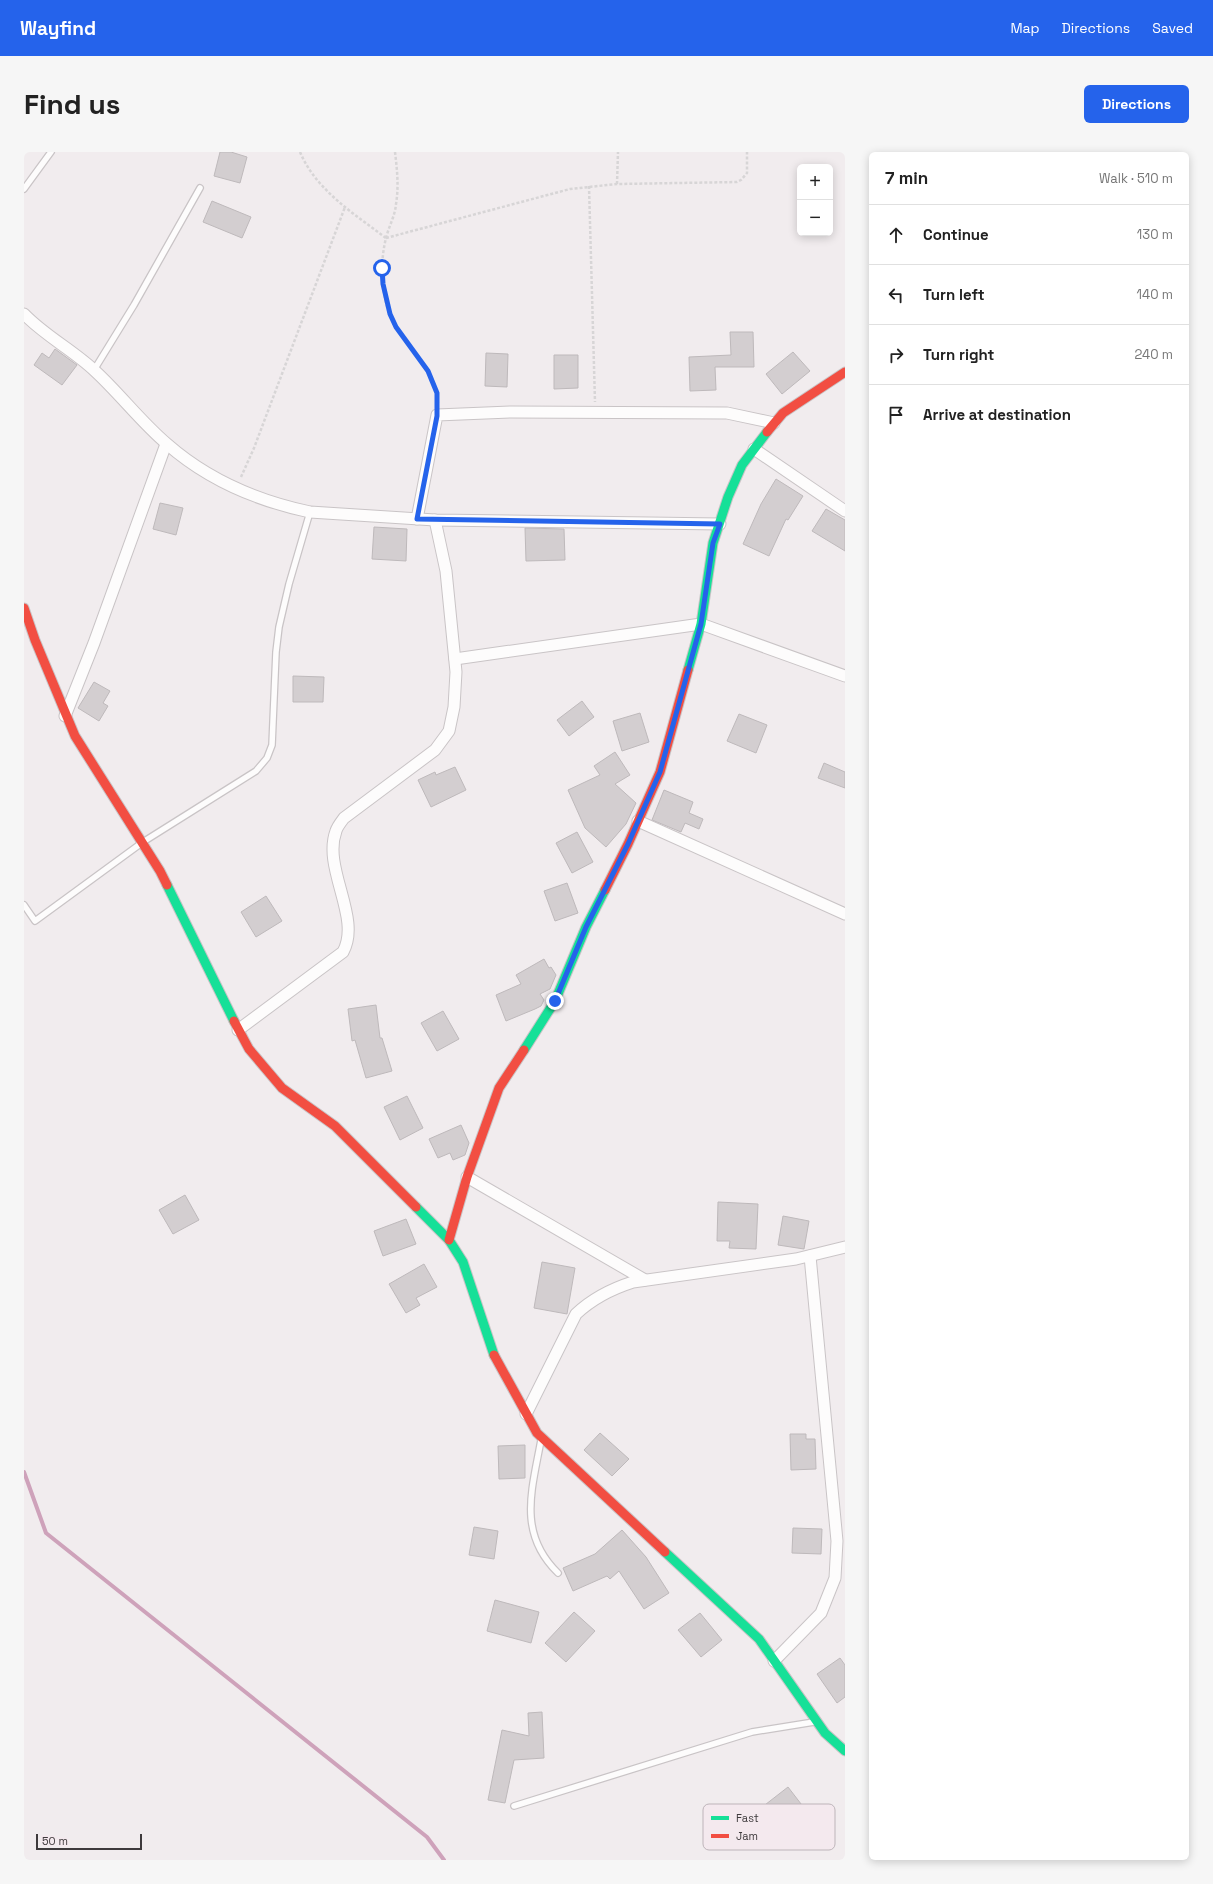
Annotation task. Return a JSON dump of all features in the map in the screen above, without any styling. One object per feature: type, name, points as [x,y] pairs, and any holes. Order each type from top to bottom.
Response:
[{"type":"street","points":[[24,314],[94,370],[166,444],[192,463],[235,488],[264,500],[310,512],[435,520],[720,524]]},
{"type":"street","points":[[449,1240],[467,1176],[499,1088],[555,1001],[586,927],[638,821],[660,772],[701,624],[713,543],[728,497],[742,466],[783,413],[845,372]]},
{"type":"street","points":[[417,519],[437,416],[510,412],[727,413],[774,423]]},
{"type":"street","points":[[65,716],[94,643],[166,444]]},
{"type":"street","points":[[754,449],[845,511]]},
{"type":"street","points":[[238,1030],[343,952],[348,942],[347,922],[333,851],[335,832],[344,818],[435,750],[449,731],[454,707],[456,672],[446,571],[435,520]]},
{"type":"street","points":[[24,608],[34,640],[74,736],[143,842],[179,908],[238,1030],[249,1049],[266,1071],[282,1088],[335,1126],[449,1240],[463,1262],[496,1360],[537,1433],[759,1639],[825,1733],[845,1751]]},
{"type":"street","points":[[455,659],[701,624],[845,676]]},
{"type":"street","points":[[638,821],[845,914]]},
{"type":"street","points":[[467,1176],[645,1280]]},
{"type":"street","points":[[526,1414],[576,1314],[586,1305],[610,1290],[645,1280],[810,1256],[845,1248]]},
{"type":"street","points":[[774,1660],[821,1613],[832,1590],[837,1565],[837,1541],[810,1256]]},
{"type":"lane","points":[[24,189],[50,152]]},
{"type":"lane","points":[[94,370],[134,305],[200,188]]},
{"type":"lane","points":[[24,905],[34,921],[143,842],[256,771],[267,758],[272,738],[276,652],[279,627],[289,584],[310,512]]},
{"type":"lane","points":[[541,1437],[530,1505],[530,1518],[532,1530],[539,1550],[558,1573]]},
{"type":"lane","points":[[514,1806],[752,1732],[817,1722]]},
{"type":"path","points":[[300,152],[309,170],[318,181],[345,207],[386,238]]},
{"type":"path","points":[[395,152],[397,198],[394,215],[386,238],[382,268],[386,300],[396,327],[432,378],[437,393],[437,416]]},
{"type":"path","points":[[617,184],[618,152]]},
{"type":"path","points":[[386,238],[551,193],[588,186],[617,184],[737,182],[747,173],[747,152]]},
{"type":"path","points":[[588,186],[595,412]]},
{"type":"path","points":[[235,488],[254,448],[345,207]]},
{"type":"building","points":[[220,152],[231,152],[247,157],[240,183],[214,176]]},
{"type":"building","points":[[212,201],[251,217],[242,238],[203,222]]},
{"type":"building","points":[[730,332],[753,332],[754,367],[715,367],[716,390],[690,391],[689,357],[731,355]]},
{"type":"building","points":[[55,349],[77,365],[62,385],[34,365],[42,353],[49,358]]},
{"type":"building","points":[[793,352],[810,371],[782,394],[766,374]]},
{"type":"building","points":[[486,353],[508,354],[507,387],[485,386]]},
{"type":"building","points":[[554,355],[578,355],[578,388],[554,389]]},
{"type":"building","points":[[776,479],[803,496],[788,520],[786,519],[769,556],[743,544],[761,504]]},
{"type":"building","points":[[160,503],[183,508],[176,535],[153,529]]},
{"type":"building","points":[[826,509],[845,520],[845,551],[812,531]]},
{"type":"building","points":[[374,527],[407,529],[406,561],[372,559]]},
{"type":"building","points":[[525,528],[564,529],[565,560],[526,561]]},
{"type":"building","points":[[293,676],[324,677],[323,702],[293,702]]},
{"type":"building","points":[[94,682],[110,691],[103,703],[108,706],[99,721],[78,708]]},
{"type":"building","points":[[582,701],[594,717],[569,736],[557,720]]},
{"type":"building","points":[[640,713],[649,742],[622,751],[613,721]]},
{"type":"building","points":[[739,714],[767,725],[756,753],[727,741]]},
{"type":"building","points":[[615,752],[630,775],[615,784],[636,803],[626,824],[606,847],[585,828],[568,790],[600,775],[594,766]]},
{"type":"building","points":[[824,763],[845,772],[845,788],[818,778]]},
{"type":"building","points":[[455,767],[466,790],[431,807],[418,780],[435,772],[436,775]]},
{"type":"building","points":[[664,790],[693,802],[689,813],[703,819],[699,829],[685,823],[681,832],[652,820]]},
{"type":"building","points":[[577,832],[593,862],[572,873],[556,843]]},
{"type":"building","points":[[567,883],[578,913],[555,921],[544,891]]},
{"type":"building","points":[[266,896],[282,921],[256,937],[241,912]]},
{"type":"building","points":[[544,959],[549,968],[551,967],[556,975],[550,989],[540,994],[544,1000],[541,1006],[506,1021],[496,995],[521,984],[516,975]]},
{"type":"building","points":[[376,1005],[380,1038],[382,1038],[392,1071],[366,1078],[355,1040],[352,1041],[348,1009]]},
{"type":"building","points":[[443,1011],[459,1039],[437,1051],[421,1023]]},
{"type":"building","points":[[407,1096],[423,1128],[400,1140],[384,1107]]},
{"type":"building","points":[[461,1125],[469,1143],[465,1155],[453,1160],[450,1153],[438,1158],[429,1139]]},
{"type":"building","points":[[185,1195],[199,1220],[173,1234],[159,1210]]},
{"type":"building","points":[[718,1202],[758,1204],[756,1249],[729,1248],[730,1241],[717,1241]]},
{"type":"building","points":[[783,1216],[809,1221],[804,1249],[778,1245]]},
{"type":"building","points":[[406,1219],[416,1244],[383,1256],[374,1231]]},
{"type":"building","points":[[542,1262],[575,1268],[567,1314],[534,1308]]},
{"type":"building","points":[[424,1264],[437,1287],[416,1298],[420,1305],[406,1313],[389,1284]]},
{"type":"building","points":[[600,1433],[629,1459],[612,1476],[584,1450]]},
{"type":"building","points":[[790,1434],[806,1434],[806,1439],[815,1439],[816,1469],[791,1470]]},
{"type":"building","points":[[525,1445],[525,1478],[499,1479],[498,1446]]},
{"type":"building","points":[[474,1527],[498,1531],[494,1559],[469,1555]]},
{"type":"building","points":[[793,1528],[822,1529],[821,1554],[792,1553]]},
{"type":"building","points":[[622,1530],[646,1557],[669,1593],[644,1609],[619,1571],[610,1579],[607,1576],[573,1591],[563,1568],[595,1554]]},
{"type":"building","points":[[495,1600],[539,1612],[531,1643],[487,1631]]},
{"type":"building","points":[[574,1612],[595,1631],[566,1662],[545,1643]]},
{"type":"building","points":[[700,1613],[722,1640],[701,1657],[678,1630]]},
{"type":"building","points":[[840,1658],[845,1665],[845,1697],[837,1703],[817,1674]]},
{"type":"building","points":[[542,1712],[544,1758],[514,1760],[505,1803],[488,1800],[502,1730],[529,1736],[528,1713]]},
{"type":"building","points":[[788,1787],[801,1804],[766,1804]]},
{"type":"waterway","points":[[24,1472],[46,1533],[427,1837],[444,1860]]},
{"type":"traffic: fast","points":[[688,670],[701,624],[713,543],[728,497],[742,465],[767,432]]},
{"type":"traffic: fast","points":[[167,885],[234,1021]]},
{"type":"traffic: fast","points":[[524,1050],[555,1001],[586,927],[605,890]]},
{"type":"traffic: fast","points":[[416,1207],[449,1240],[463,1262],[494,1355]]},
{"type":"traffic: fast","points":[[665,1552],[759,1639],[825,1733],[845,1751]]},
{"type":"traffic: jam","points":[[767,432],[783,413],[845,372]]},
{"type":"traffic: jam","points":[[24,608],[35,640],[75,736],[160,871],[167,885]]},
{"type":"traffic: jam","points":[[605,890],[628,844],[660,772],[688,670]]},
{"type":"traffic: jam","points":[[234,1021],[249,1049],[282,1088],[335,1126],[416,1207]]},
{"type":"traffic: jam","points":[[449,1240],[467,1177],[499,1088],[524,1050]]},
{"type":"traffic: jam","points":[[494,1355],[537,1433],[665,1552]]},
{"type":"route","points":[[382,268],[383,284],[390,314],[396,327],[428,371],[437,393],[437,416],[417,519],[720,524],[713,543],[701,624],[660,772],[628,844],[586,927],[555,1001]]}]
